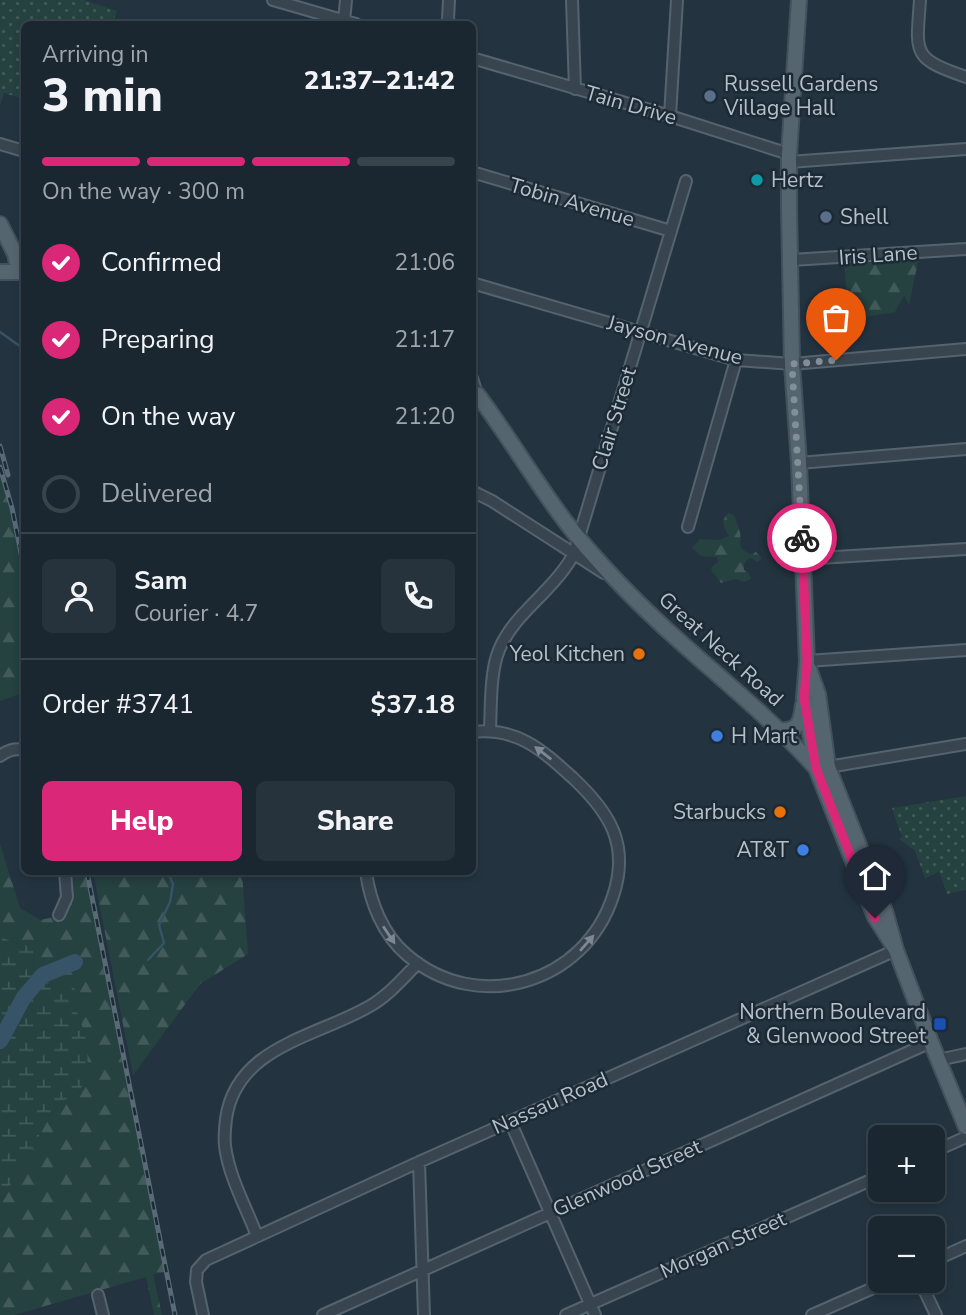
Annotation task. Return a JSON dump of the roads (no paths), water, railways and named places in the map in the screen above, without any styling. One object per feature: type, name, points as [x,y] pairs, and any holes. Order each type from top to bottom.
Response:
[{"type":"main road","points":[[779,730],[790,730],[798,723],[802,714],[807,662],[792,364],[789,158],[799,0]]},
{"type":"main road","points":[[0,224],[20,256]]},
{"type":"main road","points":[[0,246],[21,271]]},
{"type":"main road","points":[[0,272],[21,272]]},
{"type":"main road","name":"Great Neck Road","points":[[476,395],[498,422],[560,514],[618,582],[663,626],[822,768]]},
{"type":"main road","points":[[807,662],[818,694],[822,768]]},
{"type":"main road","points":[[804,698],[822,768],[875,918],[896,950],[966,1127]]},
{"type":"street","points":[[273,0],[343,21]]},
{"type":"street","points":[[346,0],[350,21]]},
{"type":"street","points":[[447,21],[449,0]]},
{"type":"street","points":[[572,0],[575,89]]},
{"type":"street","points":[[670,116],[677,0]]},
{"type":"street","points":[[920,0],[918,43],[923,56],[932,64],[966,77]]},
{"type":"street","name":"Tain Drive","points":[[476,59],[670,116],[789,158]]},
{"type":"street","points":[[0,144],[21,150]]},
{"type":"street","points":[[789,158],[966,149],[966,154]]},
{"type":"street","name":"Tobin Avenue","points":[[476,173],[671,231]]},
{"type":"street","name":"Clair Street","points":[[490,730],[491,695],[497,653],[515,624],[568,563],[573,553],[686,180]]},
{"type":"street","name":"Iris Lane","points":[[791,260],[966,249]]},
{"type":"street","name":"Jayson Avenue","points":[[476,284],[736,360],[792,364],[966,349]]},
{"type":"street","points":[[688,527],[736,360]]},
{"type":"street","points":[[799,463],[966,449]]},
{"type":"street","name":"Great Neck Road","points":[[476,493],[618,582]]},
{"type":"street","points":[[803,559],[966,549]]},
{"type":"street","points":[[807,662],[966,650]]},
{"type":"street","points":[[367,875],[372,900],[395,943],[418,963],[452,981],[476,986],[494,986],[530,981],[563,965],[590,940],[609,909],[620,864],[614,832],[606,815],[565,771],[521,738],[490,730],[476,732]]},
{"type":"street","points":[[822,768],[966,744]]},
{"type":"street","points":[[0,756],[8,750],[21,749]]},
{"type":"street","points":[[59,915],[66,897],[65,875]]},
{"type":"street","name":"Nassau Road","points":[[203,1315],[196,1282],[197,1270],[206,1260],[510,1121],[896,950]]},
{"type":"street","points":[[257,1236],[229,1164],[225,1145],[228,1109],[238,1085],[253,1066],[274,1049],[370,1006],[418,963]]},
{"type":"street","name":"Glenwood Street","points":[[323,1315],[931,1042]]},
{"type":"street","points":[[938,1060],[966,1054]]},
{"type":"street","points":[[510,1121],[593,1310]]},
{"type":"street","points":[[945,1147],[966,1137]]},
{"type":"street","points":[[419,1162],[424,1315]]},
{"type":"street","name":"Morgan Street","points":[[566,1315],[593,1310],[868,1182]]},
{"type":"street","points":[[945,1256],[966,1246]]},
{"type":"street","points":[[812,1315],[833,1311],[868,1292]]},
{"type":"street","points":[[926,1293],[936,1315]]},
{"type":"street","points":[[98,1295],[103,1315]]},
{"type":"waterway","points":[[0,332],[21,347]]},
{"type":"waterway","points":[[148,960],[164,943],[159,925],[170,902],[173,884],[169,875]]},
{"type":"waterway","points":[[0,1041],[24,997],[43,975],[75,962]]},
{"type":"railway","points":[[0,446],[8,475]]},
{"type":"railway","points":[[0,467],[21,553]]},
{"type":"railway","points":[[88,875],[175,1315]]},
{"type":"place","name":"Russell Gardens Village Hall","points":[[710,96]]},
{"type":"place","name":"Hertz","points":[[757,180]]},
{"type":"place","name":"Shell","points":[[826,217]]},
{"type":"place","name":"Yeol Kitchen","points":[[639,654]]},
{"type":"place","name":"H Mart","points":[[717,736]]},
{"type":"place","name":"Starbucks","points":[[780,812]]},
{"type":"place","name":"AT&T","points":[[803,850]]},
{"type":"place","name":"Northern Boulevard & Glenwood Street","points":[[940,1024]]}]
